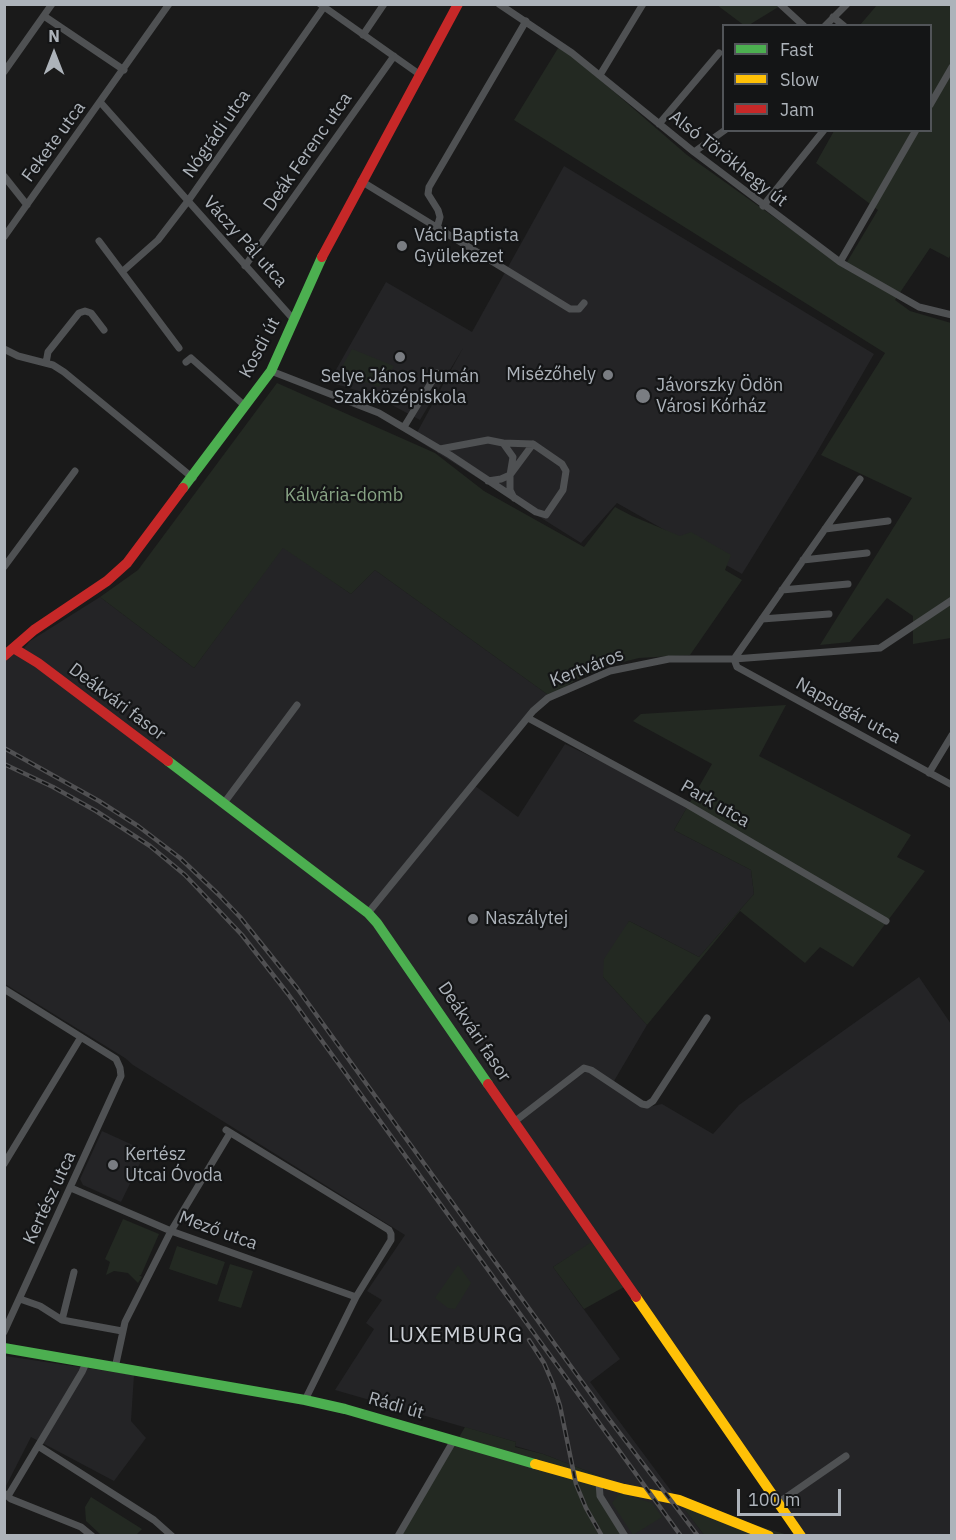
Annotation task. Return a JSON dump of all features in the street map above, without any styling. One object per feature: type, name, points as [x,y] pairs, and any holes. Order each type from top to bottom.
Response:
[{"type":"street","points":[[4,72],[52,4]]},
{"type":"street","name":"Fekete utca","points":[[4,237],[169,4]]},
{"type":"street","points":[[363,35],[384,4]]},
{"type":"street","name":"Kosdi út","points":[[4,656],[10,646],[107,581],[128,563],[271,371],[330,238],[458,4]]},
{"type":"street","name":"Alsó Törökhegy út","points":[[499,4],[572,52],[694,152],[840,262],[919,307],[951,315]]},
{"type":"street","points":[[600,75],[643,4]]},
{"type":"street","points":[[780,4],[802,24]]},
{"type":"street","points":[[827,24],[847,4]]},
{"type":"street","points":[[323,5],[419,74]]},
{"type":"street","name":"Nógrádi utca","points":[[123,272],[158,240],[188,201],[323,5]]},
{"type":"street","points":[[44,16],[123,70]]},
{"type":"street","points":[[833,17],[842,24]]},
{"type":"street","points":[[437,228],[440,217],[428,194],[429,187],[526,21]]},
{"type":"street","points":[[659,124],[719,53]]},
{"type":"street","name":"Deák Ferenc utca","points":[[245,266],[394,56]]},
{"type":"street","points":[[932,101],[951,68]]},
{"type":"street","name":"Váczy Pál utca","points":[[101,103],[294,320]]},
{"type":"street","points":[[694,152],[722,132]]},
{"type":"street","points":[[763,206],[822,132]]},
{"type":"street","points":[[840,262],[915,132]]},
{"type":"street","points":[[4,176],[27,205]]},
{"type":"street","points":[[361,181],[570,309],[579,309],[584,303]]},
{"type":"street","points":[[99,241],[179,348]]},
{"type":"street","points":[[46,363],[48,352],[79,313],[85,311],[91,313],[104,330]]},
{"type":"street","points":[[4,349],[18,356],[52,365],[78,383],[193,478]]},
{"type":"street","points":[[186,362],[191,358],[245,406]]},
{"type":"street","points":[[271,371],[367,408],[404,427],[440,448],[536,512],[546,515],[563,490],[566,471],[562,464],[533,444],[488,440],[440,448]]},
{"type":"street","points":[[404,427],[437,373]]},
{"type":"street","points":[[503,443],[513,457],[510,490],[514,498]]},
{"type":"street","points":[[488,481],[510,475],[533,444]]},
{"type":"street","points":[[4,567],[75,471]]},
{"type":"street","points":[[734,659],[860,479]]},
{"type":"street","points":[[825,529],[888,521]]},
{"type":"street","points":[[803,560],[867,553]]},
{"type":"street","points":[[782,590],[848,584]]},
{"type":"street","name":"Kertváros","points":[[368,913],[528,718],[549,698],[610,671],[669,659],[734,659],[880,648],[951,600]]},
{"type":"street","points":[[762,619],[829,614]]},
{"type":"street","name":"Deákvári fasor","points":[[10,646],[38,663],[368,913],[399,952],[801,1536]]},
{"type":"street","name":"Napsugár utca","points":[[734,659],[737,667],[951,785]]},
{"type":"street","points":[[224,803],[297,705]]},
{"type":"street","name":"Park utca","points":[[528,718],[688,805],[886,921]]},
{"type":"street","points":[[929,773],[951,735]]},
{"type":"street","points":[[4,1164],[81,1037],[5,992]]},
{"type":"street","points":[[514,1122],[584,1068],[591,1070],[642,1104],[647,1105],[653,1101],[707,1018]]},
{"type":"street","name":"Kertész utca","points":[[4,1332],[121,1076],[116,1059],[81,1037]]},
{"type":"street","points":[[115,1368],[122,1331],[171,1231],[228,1132],[391,1234],[391,1240],[356,1297],[304,1400]]},
{"type":"street","name":"Mező utca","points":[[71,1188],[171,1231],[356,1297]]},
{"type":"street","points":[[62,1320],[74,1272]]},
{"type":"street","points":[[20,1299],[40,1306],[62,1320],[122,1331]]},
{"type":"street","name":"Rádi út","points":[[4,1348],[345,1409],[599,1482],[687,1503],[769,1536]]},
{"type":"street","points":[[86,1363],[38,1446],[6,1495],[81,1527],[92,1536]]},
{"type":"street","points":[[398,1536],[454,1440]]},
{"type":"street","points":[[38,1446],[154,1520],[172,1536]]},
{"type":"street","points":[[778,1503],[846,1456]]},
{"type":"street","points":[[599,1482],[600,1496],[625,1536]]},
{"type":"shaded area","name":"Jávorszky Ödön Városi Kórház","points":[[564,166],[874,354],[742,574],[617,503],[581,543],[414,438],[463,348],[420,420],[375,396],[329,382],[386,282],[472,332]]},
{"type":"shaded area","points":[[283,547],[351,594],[375,570],[551,697],[471,783],[518,817],[565,744],[689,804],[674,830],[751,870],[754,894],[699,957],[629,921],[603,977],[647,1025],[614,1081],[649,1107],[662,1104],[713,1134],[739,1105],[919,977],[951,1024],[951,1535],[797,1535],[593,1242],[553,1267],[620,1359],[590,1382],[704,1535],[625,1535],[597,1494],[600,1476],[515,1446],[516,1442],[335,1390],[374,1329],[366,1323],[382,1300],[367,1291],[405,1235],[5,984],[4,649],[20,653],[30,641],[100,597],[194,668]]},
{"type":"shaded area","name":"Kertész Utcai Óvoda","points":[[102,1131],[146,1151],[121,1202],[83,1185],[80,1179]]},
{"type":"shaded area","points":[[5,1356],[134,1375],[131,1421],[146,1438],[114,1481],[31,1437],[5,1488]]},
{"type":"green space","points":[[778,4],[780,6],[751,24],[742,24],[717,5]]},
{"type":"green space","points":[[877,5],[951,5],[951,253],[949,258],[930,248],[895,300],[910,311],[951,323],[951,638],[913,644],[913,616],[887,598],[850,642],[820,645],[912,498],[821,455],[885,353],[514,120],[560,45],[687,155],[844,267],[878,210],[816,163],[833,132],[932,132],[932,24],[861,24]]},
{"type":"green space","points":[[352,349],[394,366],[379,387],[339,372]]},
{"type":"green space","name":"Kálvária-domb","points":[[277,383],[435,453],[484,491],[584,547],[615,507],[680,536],[691,532],[731,555],[725,570],[742,580],[690,655],[639,658],[607,666],[574,681],[551,697],[375,570],[351,594],[283,548],[194,668],[100,597],[138,570]]},
{"type":"green space","points":[[786,705],[759,756],[911,835],[897,857],[925,871],[853,967],[820,947],[805,963],[740,911],[647,1025],[603,977],[604,959],[629,921],[699,957],[754,894],[751,870],[674,830],[712,764],[633,721],[641,714]]},
{"type":"green space","points":[[123,1219],[159,1234],[139,1275],[142,1277],[138,1283],[128,1273],[114,1271],[106,1275],[110,1262],[105,1259]]},
{"type":"green space","points":[[593,1241],[624,1287],[584,1309],[553,1267]]},
{"type":"green space","points":[[177,1246],[225,1262],[217,1285],[169,1269]]},
{"type":"green space","points":[[230,1264],[253,1271],[241,1308],[218,1301]]},
{"type":"green space","points":[[458,1265],[471,1283],[455,1309],[448,1308],[435,1298]]},
{"type":"green space","points":[[465,1427],[516,1442],[515,1447],[543,1454],[600,1476],[597,1494],[625,1536],[401,1536]]},
{"type":"green space","points":[[620,1493],[652,1503],[662,1517],[633,1535],[612,1503]]},
{"type":"green space","points":[[91,1497],[142,1529],[136,1535],[101,1535],[86,1521],[85,1507]]},
{"type":"green space","points":[[679,1502],[715,1513],[788,1535],[704,1535]]},
{"type":"railway","points":[[4,748],[99,801],[138,826],[180,858],[240,917],[297,988],[609,1419],[698,1536]]},
{"type":"railway","points":[[4,764],[53,787],[96,811],[150,846],[185,875],[242,935],[288,994],[681,1536]]},
{"type":"railway","points":[[529,1340],[544,1363],[553,1384],[560,1406],[576,1484],[602,1536]]},
{"type":"traffic: fast","points":[[183,488],[271,371],[322,257]]},
{"type":"traffic: fast","points":[[168,761],[368,913],[488,1084]]},
{"type":"traffic: fast","points":[[4,1348],[305,1400],[345,1409],[535,1464]]},
{"type":"traffic: slow","points":[[636,1297],[801,1536]]},
{"type":"traffic: slow","points":[[535,1464],[624,1489],[679,1500],[769,1536]]},
{"type":"traffic: jam","points":[[322,257],[458,4]]},
{"type":"traffic: jam","points":[[4,656],[34,630],[107,581],[127,563],[183,488]]},
{"type":"traffic: jam","points":[[15,649],[38,663],[168,761]]},
{"type":"traffic: jam","points":[[488,1084],[636,1297]]},
{"type":"place","name":"Váci Baptista Gyülekezet","points":[[402,246]]},
{"type":"place","name":"Selye János Humán Szakközépiskola","points":[[400,357]]},
{"type":"place","name":"Misézőhely","points":[[608,375]]},
{"type":"place","name":"Jávorszky Ödön Városi Kórház","points":[[643,396]]},
{"type":"place","name":"Naszálytej","points":[[473,919]]},
{"type":"place","name":"Kertész Utcai Óvoda","points":[[113,1165]]},
{"type":"district","name":"LUXEMBURG","points":[[456,1336]]}]
